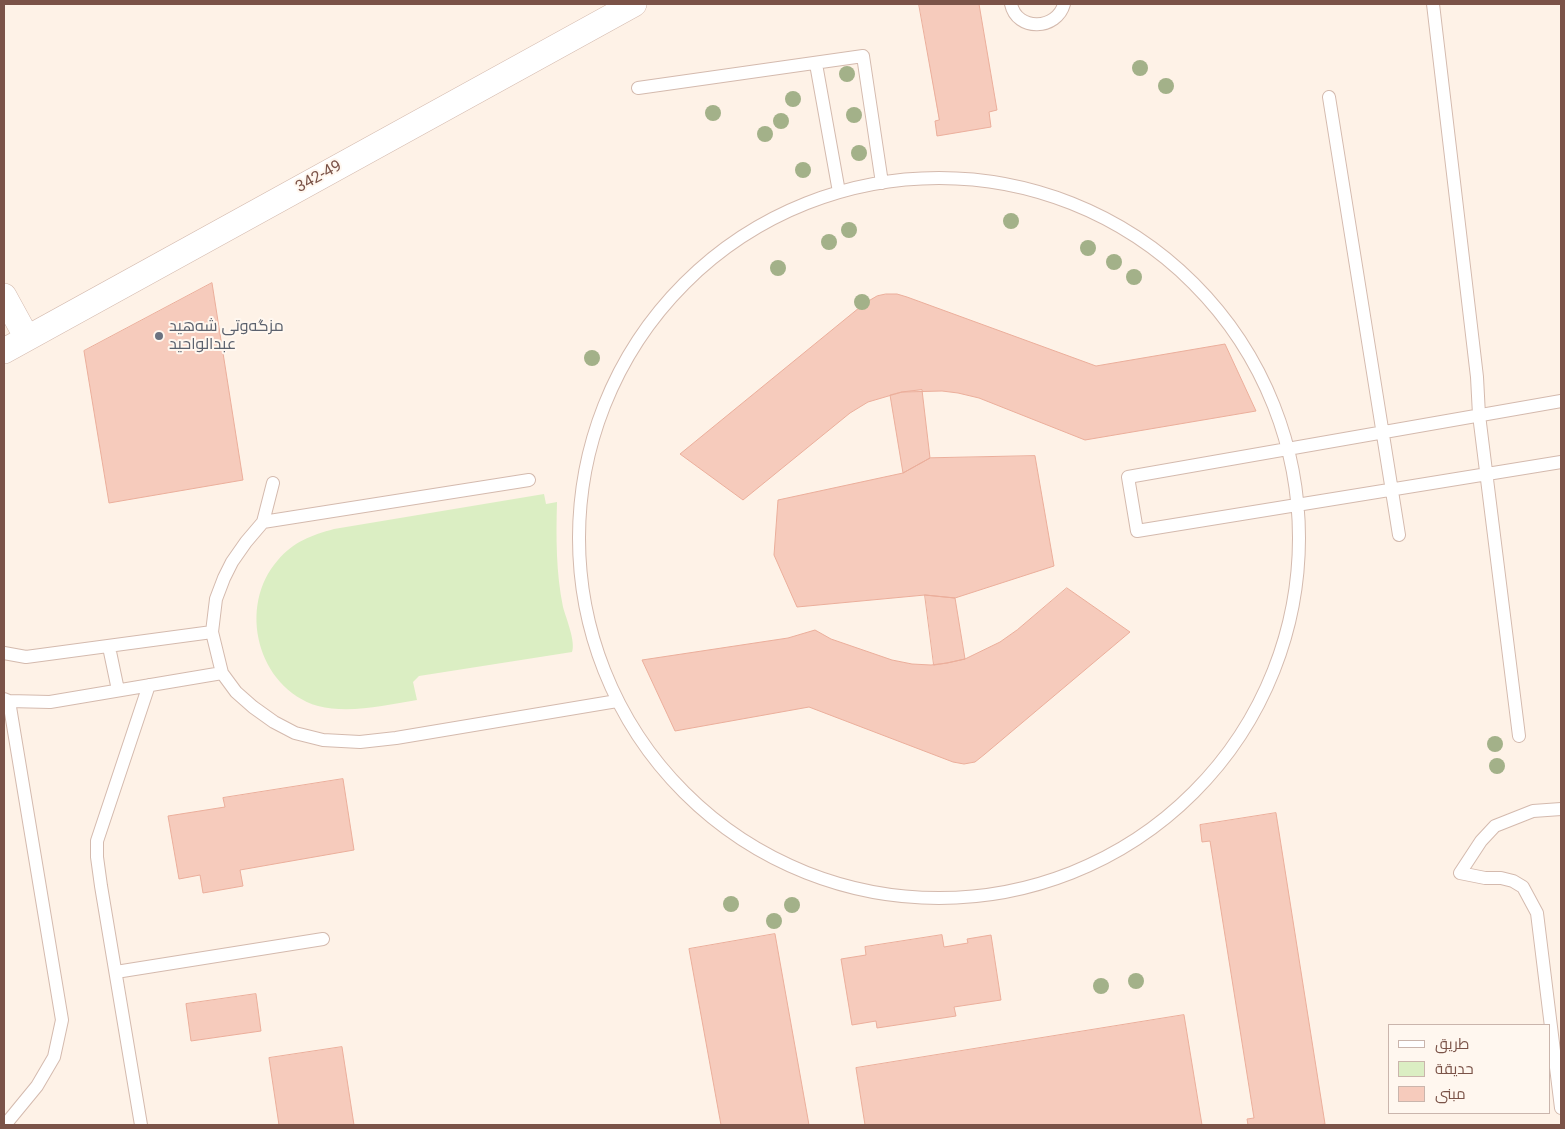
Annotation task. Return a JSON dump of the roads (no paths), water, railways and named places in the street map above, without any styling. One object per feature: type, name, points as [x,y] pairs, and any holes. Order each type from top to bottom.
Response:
[{"type":"street","name":"342-49","points":[[4,351],[634,4]]},
{"type":"street","points":[[4,296],[27,338]]},
{"type":"lane","points":[[1011,4],[1017,16],[1033,25],[1050,22],[1058,16],[1064,4]]},
{"type":"lane","points":[[1433,4],[1477,377],[1479,415],[1519,736]]},
{"type":"lane","points":[[638,88],[863,56],[882,183]]},
{"type":"lane","points":[[816,64],[839,192]]},
{"type":"lane","points":[[1329,97],[1399,535]]},
{"type":"lane","points":[[954,178],[1012,185],[1068,202],[1121,227],[1169,260],[1211,301],[1246,347],[1272,399],[1289,449],[1296,480],[1299,505],[1300,564],[1290,621],[1273,676],[1246,728],[1211,774],[1169,815],[1122,849],[1069,874],[1013,890],[955,898],[897,895],[839,884],[785,864],[734,835],[689,798],[650,755],[617,701],[596,652],[582,596],[577,538],[582,480],[593,433],[618,370],[650,321],[688,278],[734,241],[784,212],[839,192],[882,183],[896,180],[954,178]]},
{"type":"lane","points":[[1561,401],[1128,477],[1137,531],[1561,462]]},
{"type":"lane","points":[[263,522],[529,480]]},
{"type":"lane","points":[[273,483],[263,522],[246,542],[224,578],[216,599],[212,632],[222,673],[236,692],[274,722],[295,733],[323,740],[360,742],[396,738],[617,701]]},
{"type":"lane","points":[[4,653],[26,657],[212,632]]},
{"type":"lane","points":[[109,647],[118,690]]},
{"type":"lane","points":[[4,1125],[37,1086],[54,1057],[62,1020],[6,700],[50,702],[222,673]]},
{"type":"lane","points":[[142,1125],[100,876],[97,841],[149,685]]},
{"type":"lane","points":[[1561,809],[1533,811],[1495,826],[1481,841],[1460,873],[1513,881],[1523,887],[1537,912],[1561,1108]]},
{"type":"lane","points":[[116,972],[323,939]]},
{"type":"place","name":"مزگه‌وتی شه‌هید عبدالواحید","points":[[159,336]]}]
